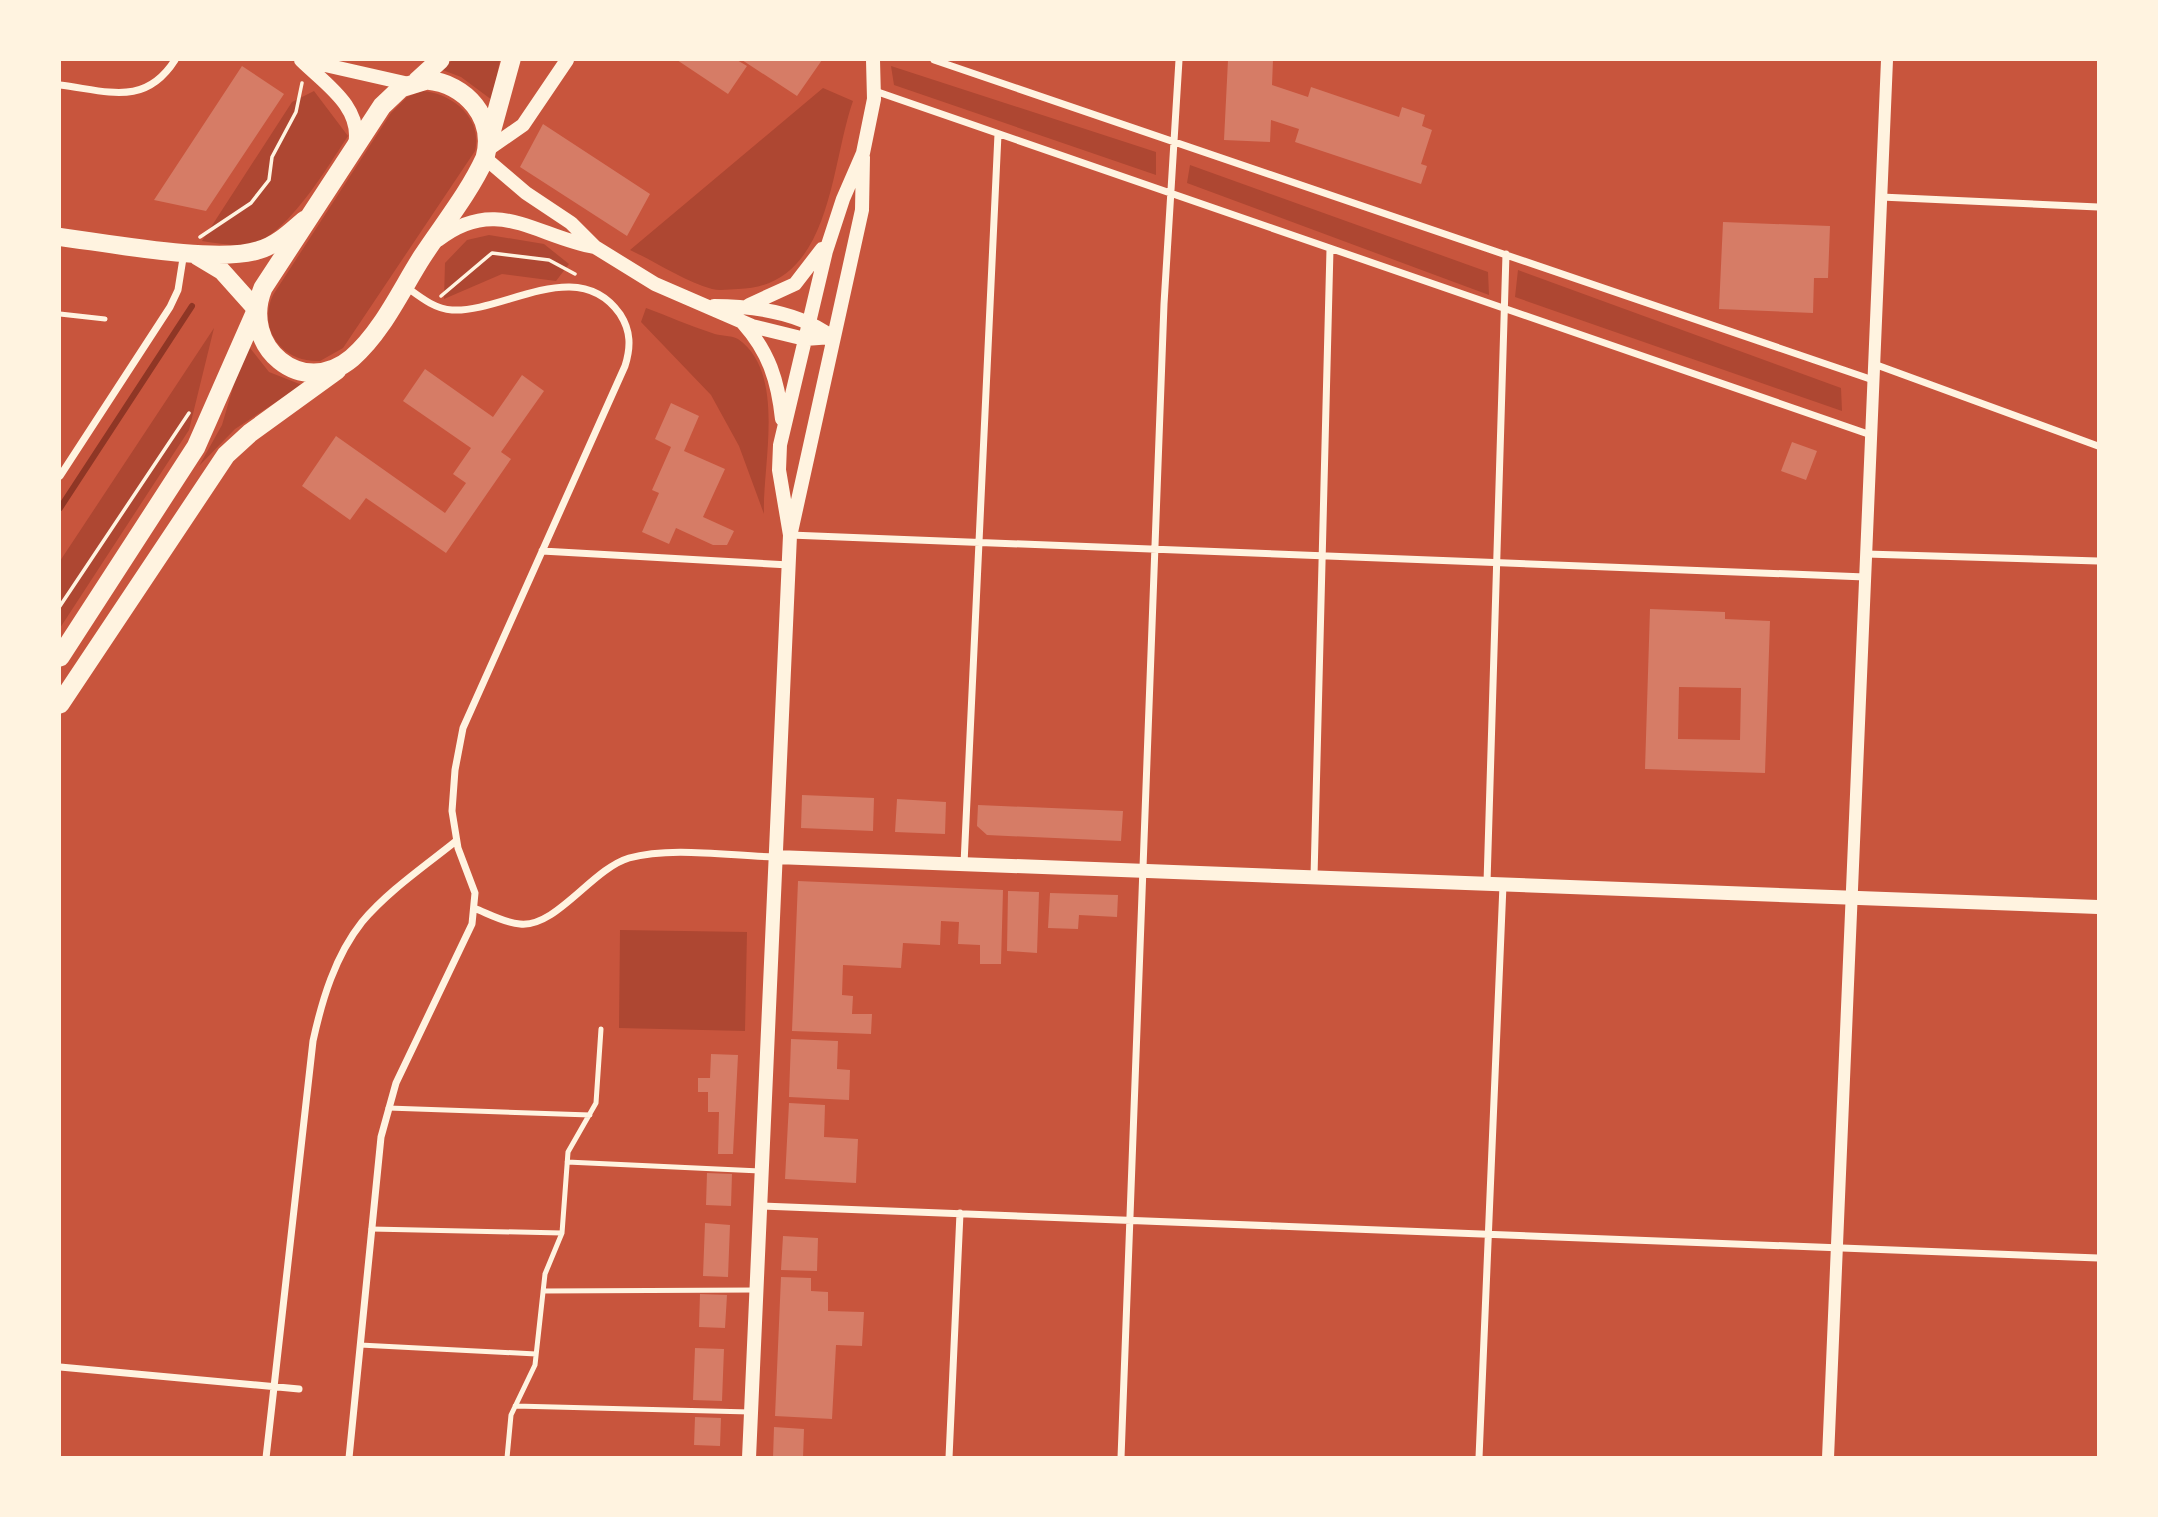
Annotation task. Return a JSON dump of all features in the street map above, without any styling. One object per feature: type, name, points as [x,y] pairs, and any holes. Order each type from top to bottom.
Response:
[{"type":"highway","points":[[60,657],[196,447],[256,311],[262,288],[388,99],[413,83],[440,60]]},
{"type":"highway","points":[[60,704],[226,455],[351,359],[366,343],[427,250],[487,150],[511,60]]},
{"type":"highway","points":[[413,83],[444,83],[464,95],[482,115],[487,150]]},
{"type":"highway","points":[[256,311],[258,330],[266,346],[278,359],[293,368],[319,372],[336,368],[351,359]]},
{"type":"main road","points":[[567,60],[523,125],[487,150],[526,193],[571,223],[595,247],[654,284],[742,322],[805,340],[832,337]]},
{"type":"main road","points":[[749,1458],[790,536],[862,210],[863,152],[874,91],[873,60]]},
{"type":"main road","points":[[305,63],[331,63],[413,83]]},
{"type":"main road","points":[[305,63],[352,112],[357,130],[355,147]]},
{"type":"main road","points":[[790,536],[779,470],[783,430],[832,233],[863,152]]},
{"type":"main road","points":[[60,237],[184,252],[237,254],[260,250],[283,238],[312,211]]},
{"type":"main road","points":[[427,250],[451,230],[488,219],[526,223],[571,242],[595,247]]},
{"type":"main road","points":[[745,306],[776,295],[795,284],[811,267],[832,233]]},
{"type":"main road","points":[[184,252],[215,265],[256,311]]},
{"type":"main road","points":[[709,306],[745,306],[809,323],[832,337]]},
{"type":"main road","points":[[742,322],[762,348],[772,367],[783,430]]},
{"type":"main road","points":[[776,857],[2098,907]]},
{"type":"street","points":[[60,85],[126,93],[145,90],[155,85],[175,60]]},
{"type":"street","points":[[934,60],[1873,380]]},
{"type":"street","points":[[1121,1458],[1155,549],[1170,193],[1179,60]]},
{"type":"street","points":[[1828,1458],[1886,60]]},
{"type":"street","points":[[874,91],[1871,435]]},
{"type":"street","points":[[964,864],[998,134]]},
{"type":"street","points":[[1881,197],[2098,207]]},
{"type":"street","points":[[1314,877],[1331,249]]},
{"type":"street","points":[[60,475],[173,301],[184,252]]},
{"type":"street","points":[[1487,884],[1506,254]]},
{"type":"street","points":[[349,1458],[381,1137],[388,1108],[409,1055],[466,940],[474,908],[472,880],[456,841],[453,790],[463,728],[625,366],[630,342],[627,328],[615,308],[595,294],[570,288],[528,292],[460,310],[433,305],[404,286]]},
{"type":"street","points":[[1874,364],[2098,446]]},
{"type":"street","points":[[790,536],[1865,577]]},
{"type":"street","points":[[542,551],[789,565]]},
{"type":"street","points":[[1866,554],[2098,561]]},
{"type":"street","points":[[266,1458],[313,1041],[321,1001],[341,958],[362,923],[381,902],[456,841]]},
{"type":"street","points":[[474,908],[509,922],[528,925],[546,918],[597,875],[627,859],[664,854],[776,857]]},
{"type":"street","points":[[1479,1458],[1503,884]]},
{"type":"street","points":[[761,1206],[2098,1258]]},
{"type":"street","points":[[949,1458],[960,1213]]},
{"type":"street","points":[[60,1367],[299,1389]]},
{"type":"lane","points":[[60,314],[105,319]]},
{"type":"lane","points":[[507,1458],[511,1415],[535,1365],[548,1261],[559,1245],[562,1233],[568,1152],[596,1103],[601,1029]]},
{"type":"lane","points":[[388,1108],[590,1115]]},
{"type":"lane","points":[[567,1162],[762,1171]]},
{"type":"lane","points":[[371,1228],[562,1233]]},
{"type":"lane","points":[[543,1291],[757,1290]]},
{"type":"lane","points":[[360,1345],[536,1354]]},
{"type":"lane","points":[[516,1406],[751,1412]]},
{"type":"path","points":[[184,252],[206,231],[229,221],[251,203],[269,180],[272,157],[296,112],[305,63]]},
{"type":"path","points":[[433,305],[492,253],[549,260],[579,276]]},
{"type":"path","points":[[60,606],[191,408]]},
{"type":"shaded area","points":[[453,60],[500,60],[492,100],[461,77],[440,69]]},
{"type":"shaded area","points":[[891,66],[1156,152],[1156,175],[894,85]]},
{"type":"shaded area","points":[[823,88],[853,101],[822,219],[810,246],[792,268],[769,283],[715,290],[630,250]]},
{"type":"shaded area","points":[[314,91],[348,136],[304,201],[275,231],[260,241],[241,245],[202,241],[292,102]]},
{"type":"shaded area","points":[[422,91],[444,97],[463,109],[474,128],[475,151],[343,348],[320,361],[294,356],[276,342],[271,331],[268,320],[273,295],[391,113],[407,97]]},
{"type":"shaded area","points":[[1190,165],[1488,272],[1489,295],[1187,183]]},
{"type":"shaded area","points":[[489,235],[544,244],[569,264],[556,281],[502,274],[444,299],[445,263],[467,240]]},
{"type":"shaded area","points":[[1518,270],[1841,388],[1842,411],[1515,297]]},
{"type":"shaded area","points":[[646,308],[715,334],[738,339],[753,354],[762,374],[769,421],[764,514],[739,446],[711,395],[641,322]]},
{"type":"shaded area","points":[[214,328],[189,430],[60,628],[60,561]]},
{"type":"shaded area","points":[[246,343],[269,372],[302,385],[235,429],[199,466],[222,425]]},
{"type":"shaded area","points":[[620,930],[747,932],[745,1031],[619,1028]]},
{"type":"building","points":[[677,60],[737,60],[747,66],[728,94]]},
{"type":"building","points":[[742,60],[822,60],[797,96]]},
{"type":"building","points":[[1228,60],[1273,60],[1272,85],[1308,97],[1311,87],[1399,117],[1402,107],[1425,115],[1422,126],[1432,130],[1421,164],[1427,166],[1421,184],[1295,142],[1299,129],[1271,120],[1270,142],[1224,140]]},
{"type":"building","points":[[242,66],[284,94],[206,211],[154,200]]},
{"type":"building","points":[[543,124],[650,194],[627,236],[520,167]]},
{"type":"building","points":[[1723,222],[1830,226],[1828,278],[1814,278],[1813,313],[1719,309]]},
{"type":"building","points":[[425,369],[493,417],[522,375],[544,391],[501,452],[511,459],[446,553],[366,498],[350,520],[302,486],[336,436],[445,513],[466,483],[453,474],[471,448],[403,401]]},
{"type":"building","points":[[671,403],[699,416],[684,451],[725,469],[703,517],[734,531],[727,545],[713,545],[676,528],[669,544],[642,532],[659,493],[652,490],[671,447],[655,439]]},
{"type":"building","points":[[1792,442],[1817,451],[1806,480],[1781,471]]},
{"type":"building","points":[[1650,609],[1725,612],[1725,619],[1770,621],[1765,773],[1645,769]],"holes":[[[1679,687],[1741,688],[1740,740],[1678,739]]]},
{"type":"building","points":[[802,795],[874,798],[873,831],[801,828]]},
{"type":"building","points":[[897,799],[946,802],[945,834],[895,832]]},
{"type":"building","points":[[978,805],[1123,811],[1121,841],[987,835],[977,826]]},
{"type":"building","points":[[798,881],[1003,890],[1001,964],[980,964],[980,945],[958,944],[959,922],[941,921],[940,945],[903,943],[901,968],[843,965],[842,995],[853,996],[852,1014],[872,1014],[871,1034],[792,1031]]},
{"type":"building","points":[[1008,891],[1039,892],[1037,953],[1007,951]]},
{"type":"building","points":[[1050,893],[1118,895],[1117,917],[1079,915],[1078,929],[1048,928]]},
{"type":"building","points":[[791,1039],[838,1041],[837,1069],[850,1070],[849,1100],[789,1097]]},
{"type":"building","points":[[711,1054],[738,1055],[733,1154],[718,1154],[719,1112],[708,1112],[708,1092],[698,1092],[698,1078],[710,1078]]},
{"type":"building","points":[[789,1103],[825,1105],[824,1137],[858,1139],[856,1183],[785,1179]]},
{"type":"building","points":[[707,1173],[732,1174],[731,1206],[706,1205]]},
{"type":"building","points":[[705,1223],[730,1225],[728,1277],[703,1276]]},
{"type":"building","points":[[783,1236],[818,1238],[817,1271],[781,1270]]},
{"type":"building","points":[[781,1277],[811,1278],[811,1291],[828,1292],[828,1311],[864,1312],[862,1346],[836,1345],[832,1419],[775,1416]]},
{"type":"building","points":[[700,1294],[727,1295],[725,1328],[699,1327]]},
{"type":"building","points":[[695,1348],[724,1349],[722,1401],[693,1400]]},
{"type":"building","points":[[695,1417],[721,1418],[720,1446],[694,1445]]},
{"type":"building","points":[[774,1427],[804,1429],[803,1458],[773,1458]]},
{"type":"waterway","points":[[60,508],[192,306]]}]
